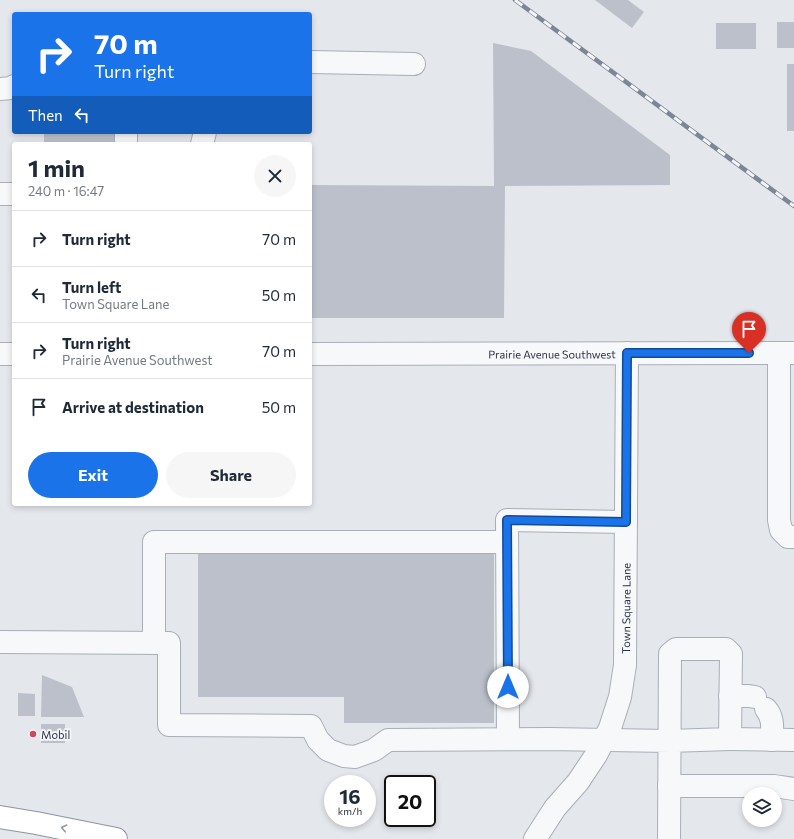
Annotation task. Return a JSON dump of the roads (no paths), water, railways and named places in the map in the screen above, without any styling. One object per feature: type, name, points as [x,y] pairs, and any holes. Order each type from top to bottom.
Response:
[{"type":"highway","points":[[0,817],[116,839]]},
{"type":"street","points":[[312,62],[414,64]]},
{"type":"street","points":[[0,89],[12,87]]},
{"type":"street","points":[[0,194],[12,194]]},
{"type":"street","name":"Town Square Lane","points":[[535,839],[555,808],[578,782],[596,755],[610,728],[620,697],[625,665],[627,353]]},
{"type":"street","points":[[787,353],[779,520],[780,530],[788,537],[794,537]]},
{"type":"street","name":"Prairie Avenue Southwest","points":[[312,354],[787,353]]},
{"type":"street","points":[[0,354],[12,354]]},
{"type":"street","points":[[508,739],[507,520],[626,522]]},
{"type":"street","points":[[154,643],[154,542],[507,542]]},
{"type":"street","points":[[0,642],[170,643],[170,725],[311,726],[318,740],[328,750],[344,756],[355,757],[374,750],[388,740],[794,740]]},
{"type":"street","points":[[669,839],[670,654],[676,649],[726,649],[731,654],[730,739]]},
{"type":"street","points":[[730,696],[749,696],[760,703],[769,712],[772,722],[772,740]]},
{"type":"street","points":[[669,786],[774,786],[794,788]]},
{"type":"railway","points":[[515,0],[794,206]]},
{"type":"place","name":"Mobil","points":[[33,734]]}]
